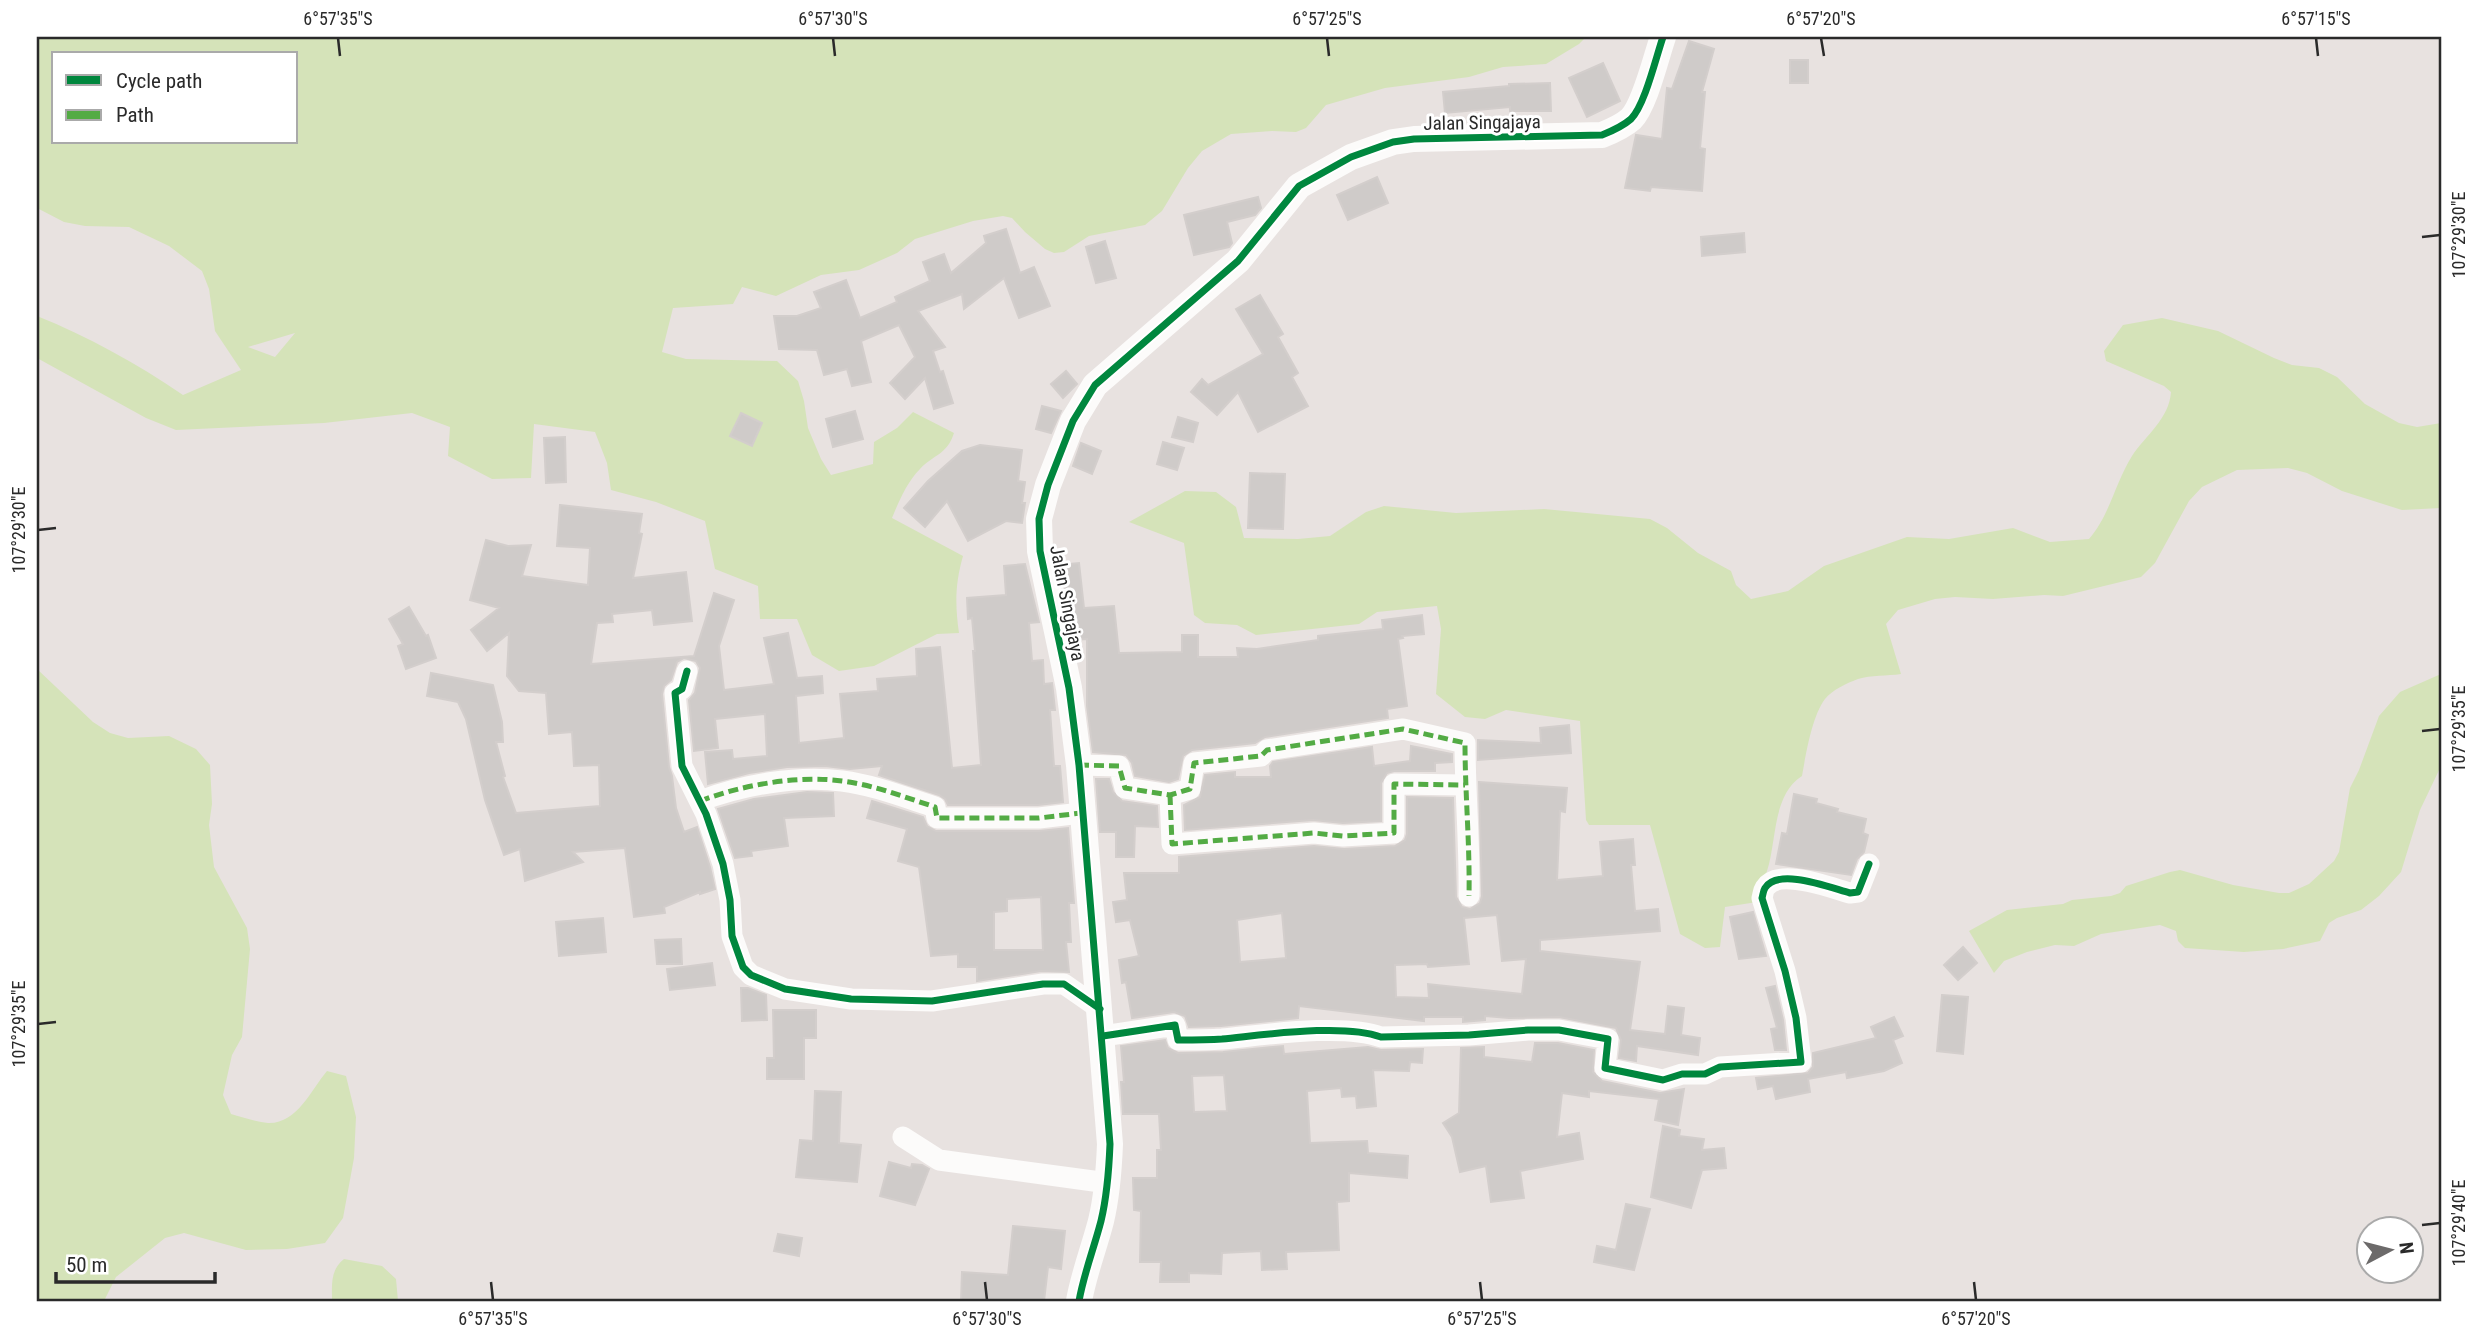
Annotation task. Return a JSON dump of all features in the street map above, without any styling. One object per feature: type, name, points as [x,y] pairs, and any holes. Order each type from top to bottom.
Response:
[{"type":"street","name":"Jalan Singajaya","points":[[1079,1301],[1084,1273],[1101,1221],[1108,1183],[1110,1143],[1079,765],[1069,688],[1040,551],[1039,519],[1048,485],[1073,421],[1094,385],[1238,261],[1299,186],[1351,157],[1393,142],[1414,139],[1602,135],[1612,131],[1632,118],[1641,102],[1663,37]]},
{"type":"street","points":[[687,671],[681,689],[675,695],[682,766],[706,814],[723,864],[730,900],[732,936],[737,955],[751,975],[785,989],[851,999],[932,1001],[1044,984],[1064,984],[1100,1009]]},
{"type":"street","points":[[1079,765],[1119,766],[1125,788],[1170,795],[1191,789],[1194,763],[1261,756],[1267,750],[1404,729],[1465,743],[1469,896]]},
{"type":"street","points":[[700,801],[726,791],[770,782],[840,780],[878,788],[934,807],[937,818],[1039,818],[1081,813]]},
{"type":"street","points":[[1170,795],[1172,844],[1314,833],[1343,836],[1394,833],[1394,784],[1465,785]]},
{"type":"street","points":[[1102,1036],[1175,1025],[1178,1040],[1219,1040],[1322,1031],[1371,1033],[1381,1037],[1559,1030],[1608,1040],[1605,1068],[1662,1080],[1682,1074],[1705,1074],[1720,1067],[1801,1062],[1796,1018],[1786,971],[1762,898],[1765,887],[1775,879],[1790,878],[1850,893],[1858,892],[1868,864]]},
{"type":"street","points":[[902,1137],[939,1160],[1108,1183]]},
{"type":"green space","points":[[37,37],[1586,37],[1546,64],[1503,67],[1469,77],[1385,88],[1326,105],[1306,128],[1296,132],[1231,134],[1202,151],[1188,168],[1162,211],[1145,225],[1089,236],[1064,252],[1054,253],[1045,249],[1012,218],[1003,216],[973,221],[915,239],[897,253],[859,270],[821,275],[776,296],[742,287],[733,304],[673,308],[662,352],[686,359],[777,361],[798,381],[808,428],[831,475],[873,464],[874,442],[897,428],[913,412],[954,433],[948,446],[915,474],[892,518],[963,556],[956,594],[959,633],[937,634],[874,666],[839,671],[812,655],[797,619],[760,619],[758,586],[715,569],[705,521],[656,502],[611,490],[607,463],[595,432],[534,424],[531,478],[492,479],[448,456],[450,427],[412,413],[324,423],[176,430],[146,418],[37,358],[37,316],[112,351],[183,395],[241,370],[215,331],[209,289],[202,271],[169,246],[129,227],[85,226],[64,222],[37,208]],"holes":[[[295,333],[275,357],[248,347]]]},
{"type":"green space","points":[[2162,318],[2218,331],[2292,365],[2319,368],[2337,377],[2365,404],[2399,423],[2417,427],[2441,423],[2441,508],[2402,510],[2342,491],[2307,473],[2288,468],[2237,470],[2202,487],[2189,501],[2155,563],[2141,577],[2063,596],[1993,599],[1955,597],[1935,599],[1898,610],[1886,624],[1901,674],[1858,679],[1836,690],[1820,706],[1802,776],[1792,784],[1780,806],[1770,859],[1757,902],[1725,907],[1720,947],[1705,948],[1680,934],[1650,825],[1589,825],[1586,820],[1580,721],[1506,710],[1485,719],[1465,717],[1436,694],[1441,629],[1437,606],[1377,612],[1359,624],[1256,635],[1237,625],[1205,623],[1194,615],[1184,543],[1129,522],[1185,491],[1216,492],[1236,507],[1244,538],[1298,539],[1330,536],[1366,512],[1384,506],[1456,513],[1544,509],[1650,519],[1667,528],[1698,553],[1731,571],[1736,585],[1751,599],[1788,591],[1824,566],[1907,537],[1949,539],[2013,528],[2050,542],[2089,539],[2102,520],[2132,456],[2166,410],[2171,392],[2164,386],[2106,361],[2104,351],[2123,325]]},
{"type":"green space","points":[[37,669],[93,722],[110,733],[128,738],[169,736],[196,749],[210,765],[212,804],[209,825],[214,867],[247,928],[250,949],[242,1037],[232,1055],[223,1095],[231,1114],[268,1123],[278,1122],[302,1105],[327,1071],[346,1076],[356,1117],[354,1158],[343,1218],[325,1243],[287,1249],[246,1250],[184,1233],[165,1238],[116,1277],[104,1301],[37,1301]]},
{"type":"green space","points":[[2441,674],[2441,766],[2420,810],[2401,872],[2379,896],[2361,910],[2329,923],[2320,941],[2283,949],[2244,952],[2185,948],[2178,941],[2176,931],[2160,925],[2101,934],[2074,946],[2055,945],[2027,952],[2004,961],[1994,973],[1969,931],[2007,910],[2111,896],[2120,893],[2126,886],[2180,870],[2233,885],[2279,893],[2289,893],[2309,884],[2334,861],[2339,852],[2350,788],[2379,716],[2400,692]]},
{"type":"green space","points":[[344,1259],[382,1266],[396,1279],[398,1301],[332,1301],[334,1273]]},
{"type":"building","points":[[1689,41],[1714,49],[1702,92],[1705,92],[1700,148],[1705,149],[1702,191],[1625,188],[1636,135],[1662,139],[1667,88],[1672,89]]},
{"type":"building","points":[[1790,60],[1808,60],[1808,83],[1790,83]]},
{"type":"building","points":[[1603,63],[1620,101],[1587,117],[1569,78]]},
{"type":"building","points":[[1550,83],[1551,111],[1510,111],[1510,107],[1445,113],[1443,92],[1509,84]]},
{"type":"building","points":[[1377,177],[1388,203],[1348,220],[1337,195]]},
{"type":"building","points":[[1258,197],[1261,208],[1255,215],[1227,222],[1232,243],[1229,247],[1194,255],[1184,215]]},
{"type":"building","points":[[1006,229],[1020,273],[1034,267],[1050,306],[1019,318],[1004,278],[964,309],[962,294],[918,311],[945,347],[933,351],[940,372],[943,371],[953,403],[934,409],[925,378],[905,399],[890,383],[915,357],[899,325],[861,341],[871,382],[852,386],[847,369],[824,375],[817,350],[779,349],[774,316],[797,316],[821,308],[814,292],[846,280],[860,318],[897,302],[895,297],[930,281],[923,262],[944,254],[951,273],[986,243],[984,236]]},
{"type":"building","points":[[1744,233],[1745,252],[1702,256],[1701,237]]},
{"type":"building","points":[[1105,241],[1116,278],[1096,283],[1086,247]]},
{"type":"building","points":[[1260,295],[1283,334],[1278,337],[1298,373],[1292,377],[1308,406],[1258,432],[1238,392],[1217,415],[1191,392],[1202,379],[1208,385],[1263,354],[1236,309]]},
{"type":"building","points":[[1066,371],[1077,384],[1063,398],[1051,384]]},
{"type":"building","points":[[1042,406],[1061,411],[1051,433],[1036,429]]},
{"type":"building","points":[[855,411],[863,439],[833,447],[826,419]]},
{"type":"building","points":[[741,413],[762,423],[752,446],[730,436]]},
{"type":"building","points":[[1178,417],[1198,423],[1193,442],[1172,437]]},
{"type":"building","points":[[565,437],[566,482],[546,483],[544,438]]},
{"type":"building","points":[[1163,442],[1184,448],[1177,470],[1157,464]]},
{"type":"building","points":[[1081,443],[1101,451],[1092,474],[1073,466]]},
{"type":"building","points":[[980,445],[1022,450],[1018,481],[1025,482],[1022,523],[1006,521],[968,541],[947,501],[925,527],[904,508],[928,481],[962,451]]},
{"type":"building","points":[[1250,473],[1285,474],[1283,529],[1248,528]]},
{"type":"building","points":[[560,505],[642,514],[639,533],[642,534],[633,578],[686,572],[692,621],[654,625],[652,610],[612,614],[613,622],[597,623],[591,664],[694,656],[714,593],[734,600],[719,646],[724,690],[774,684],[764,638],[788,633],[797,678],[822,676],[823,693],[796,696],[799,743],[844,738],[840,694],[878,691],[877,679],[917,676],[916,649],[940,647],[952,768],[981,765],[975,651],[972,618],[968,619],[967,598],[1006,595],[1004,566],[1025,564],[1039,622],[1029,623],[1032,661],[1043,660],[1044,684],[1052,683],[1055,710],[1050,710],[1054,766],[1060,766],[1063,802],[1038,805],[948,805],[939,795],[879,775],[882,766],[850,769],[825,766],[787,767],[749,773],[708,784],[705,752],[732,750],[733,759],[767,756],[765,714],[715,719],[718,748],[694,751],[689,700],[695,693],[700,668],[696,661],[684,658],[677,662],[671,680],[664,686],[662,694],[669,767],[676,808],[684,832],[697,827],[715,889],[700,892],[664,907],[665,913],[634,917],[625,848],[573,852],[583,862],[525,881],[520,849],[504,855],[485,800],[466,719],[458,702],[427,696],[431,673],[493,685],[502,722],[503,742],[496,742],[505,776],[503,777],[516,813],[600,806],[599,765],[574,766],[572,732],[549,734],[546,693],[519,691],[507,676],[509,633],[487,651],[471,630],[499,608],[470,600],[486,540],[508,546],[531,545],[522,576],[588,585],[590,548],[557,546]]},
{"type":"building","points":[[1079,563],[1084,608],[1114,606],[1119,653],[1182,652],[1182,635],[1198,635],[1198,657],[1238,657],[1237,648],[1257,649],[1318,640],[1318,636],[1383,629],[1382,620],[1422,615],[1424,634],[1402,636],[1403,638],[1398,639],[1407,706],[1387,709],[1388,718],[1265,737],[1255,743],[1192,750],[1183,756],[1178,779],[1169,782],[1135,776],[1132,763],[1126,755],[1093,752],[1087,706],[1087,639],[1075,640],[1073,617],[1070,618],[1059,565]]},
{"type":"building","points":[[409,607],[426,636],[428,635],[436,658],[406,669],[398,646],[403,644],[389,619]]},
{"type":"building","points":[[1569,725],[1571,753],[1478,760],[1478,740],[1541,743],[1540,728]]},
{"type":"building","points":[[1411,746],[1452,754],[1452,762],[1435,763],[1435,771],[1387,773],[1381,783],[1381,821],[1343,823],[1313,820],[1185,830],[1184,805],[1200,797],[1205,775],[1235,772],[1235,777],[1271,777],[1270,766],[1273,762],[1372,747],[1374,766],[1410,761]]},
{"type":"building","points":[[1096,779],[1109,779],[1113,792],[1122,801],[1157,806],[1158,827],[1135,826],[1134,857],[1116,857],[1116,832],[1100,832]]},
{"type":"building","points":[[1479,782],[1567,788],[1565,812],[1560,811],[1557,880],[1603,876],[1600,842],[1633,839],[1635,865],[1631,865],[1635,911],[1658,909],[1660,931],[1540,940],[1540,951],[1640,962],[1630,1030],[1665,1034],[1668,1006],[1684,1008],[1681,1035],[1700,1038],[1698,1055],[1637,1046],[1636,1061],[1619,1058],[1621,1040],[1616,1028],[1559,1017],[1485,1016],[1485,1020],[1463,1022],[1463,1017],[1424,1017],[1424,1021],[1299,1006],[1298,1018],[1221,1026],[1189,1027],[1185,1016],[1174,1012],[1132,1018],[1126,982],[1122,983],[1119,960],[1139,956],[1130,920],[1116,922],[1113,902],[1127,900],[1124,873],[1179,873],[1179,857],[1314,846],[1344,849],[1395,846],[1405,840],[1407,834],[1407,797],[1453,798],[1456,897],[1462,907],[1470,909],[1480,903]],"holes":[[[1282,913],[1286,958],[1240,962],[1237,920]],[[1497,915],[1502,961],[1526,959],[1522,994],[1428,984],[1429,998],[1396,997],[1395,965],[1427,964],[1428,967],[1469,964],[1464,918]]]},
{"type":"building","points":[[807,792],[833,793],[834,816],[784,818],[788,846],[751,851],[752,856],[735,858],[718,809],[754,799]]},
{"type":"building","points":[[1794,794],[1817,799],[1816,803],[1838,809],[1837,812],[1866,819],[1863,833],[1868,835],[1864,852],[1857,859],[1851,875],[1776,864],[1782,833],[1787,834]]},
{"type":"building","points":[[872,801],[923,817],[927,826],[936,831],[1039,831],[1068,828],[1074,903],[1069,903],[1071,942],[1066,942],[1069,972],[1041,971],[977,981],[977,967],[958,967],[958,954],[931,956],[919,867],[898,861],[907,829],[867,818]],"holes":[[[1041,897],[1043,950],[994,950],[994,912],[1007,911],[1007,899]]]},
{"type":"building","points":[[1753,912],[1766,956],[1739,959],[1730,917]]},
{"type":"building","points":[[603,918],[606,952],[559,956],[556,922]]},
{"type":"building","points":[[681,939],[682,964],[657,964],[655,940]]},
{"type":"building","points":[[1963,947],[1977,963],[1958,980],[1944,965]]},
{"type":"building","points":[[712,963],[715,985],[670,990],[667,969]]},
{"type":"building","points":[[1775,986],[1783,1020],[1786,1050],[1775,1050],[1771,1029],[1777,1028],[1766,988]]},
{"type":"building","points":[[741,988],[766,995],[767,1020],[742,1021]]},
{"type":"building","points":[[1942,995],[1968,997],[1963,1054],[1937,1051]]},
{"type":"building","points":[[773,1010],[816,1010],[816,1038],[804,1038],[804,1079],[767,1079],[767,1058],[774,1058]]},
{"type":"building","points":[[1894,1017],[1903,1036],[1893,1040],[1902,1063],[1884,1071],[1847,1078],[1846,1072],[1808,1079],[1810,1092],[1776,1099],[1773,1086],[1758,1089],[1756,1078],[1808,1073],[1813,1067],[1813,1053],[1876,1038],[1871,1027]]},
{"type":"building","points":[[1165,1040],[1168,1048],[1178,1053],[1283,1046],[1284,1054],[1368,1047],[1381,1050],[1423,1049],[1422,1063],[1410,1062],[1409,1071],[1373,1070],[1376,1106],[1357,1108],[1356,1096],[1342,1097],[1341,1088],[1307,1091],[1310,1143],[1367,1141],[1368,1153],[1408,1156],[1407,1178],[1349,1173],[1349,1201],[1337,1202],[1339,1250],[1286,1252],[1287,1269],[1262,1270],[1261,1251],[1222,1253],[1221,1274],[1189,1273],[1189,1282],[1160,1282],[1161,1262],[1140,1262],[1141,1211],[1134,1210],[1133,1178],[1157,1178],[1157,1150],[1161,1150],[1159,1114],[1123,1114],[1121,1046]],"holes":[[[1224,1075],[1227,1111],[1194,1112],[1192,1076]]]},
{"type":"building","points":[[1535,1043],[1558,1043],[1594,1050],[1593,1072],[1602,1081],[1660,1093],[1684,1089],[1678,1125],[1655,1120],[1659,1099],[1589,1091],[1589,1097],[1562,1093],[1557,1137],[1579,1133],[1583,1159],[1520,1171],[1524,1198],[1491,1202],[1486,1166],[1460,1172],[1452,1137],[1443,1123],[1459,1113],[1461,1048],[1484,1047],[1484,1057],[1532,1062]]},
{"type":"building","points":[[815,1091],[841,1092],[839,1143],[861,1145],[857,1182],[796,1177],[800,1140],[813,1141]]},
{"type":"building","points":[[1663,1126],[1680,1130],[1679,1136],[1704,1139],[1702,1150],[1724,1148],[1726,1168],[1702,1170],[1691,1208],[1651,1197]]},
{"type":"building","points":[[889,1162],[911,1168],[912,1164],[922,1165],[929,1169],[915,1205],[880,1196]]},
{"type":"building","points":[[1626,1204],[1650,1209],[1634,1270],[1594,1262],[1597,1246],[1616,1250]]},
{"type":"building","points":[[1013,1226],[1065,1231],[1061,1269],[1048,1267],[1044,1301],[961,1301],[962,1272],[1008,1275]]},
{"type":"building","points":[[778,1234],[802,1238],[799,1256],[774,1251]]},
{"type":"marked path","points":[[1079,765],[1119,766],[1125,788],[1170,795],[1190,789],[1194,763],[1261,756],[1267,750],[1403,729],[1465,743],[1469,896]]},
{"type":"marked path","points":[[700,801],[734,790],[770,783],[825,779],[866,785],[935,807],[937,818],[1039,818],[1081,813]]},
{"type":"marked path","points":[[1170,795],[1172,844],[1314,833],[1343,836],[1394,833],[1394,784],[1465,785]]},
{"type":"cycle path","points":[[1079,1301],[1103,1212],[1110,1144],[1079,765],[1069,688],[1040,551],[1039,519],[1048,485],[1073,421],[1095,385],[1238,261],[1299,186],[1351,157],[1393,142],[1414,139],[1602,135],[1624,124],[1636,112],[1663,37]]},
{"type":"cycle path","points":[[687,671],[682,689],[675,693],[682,766],[706,814],[723,864],[730,900],[732,936],[743,967],[751,975],[785,989],[851,999],[932,1001],[1043,984],[1064,984],[1100,1009]]},
{"type":"cycle path","points":[[1103,1036],[1175,1025],[1178,1040],[1325,1030],[1381,1037],[1559,1030],[1608,1039],[1605,1068],[1663,1080],[1682,1074],[1705,1074],[1720,1067],[1801,1062],[1796,1018],[1785,971],[1762,898],[1764,890],[1772,882],[1793,879],[1850,893],[1858,892],[1869,864]]}]
